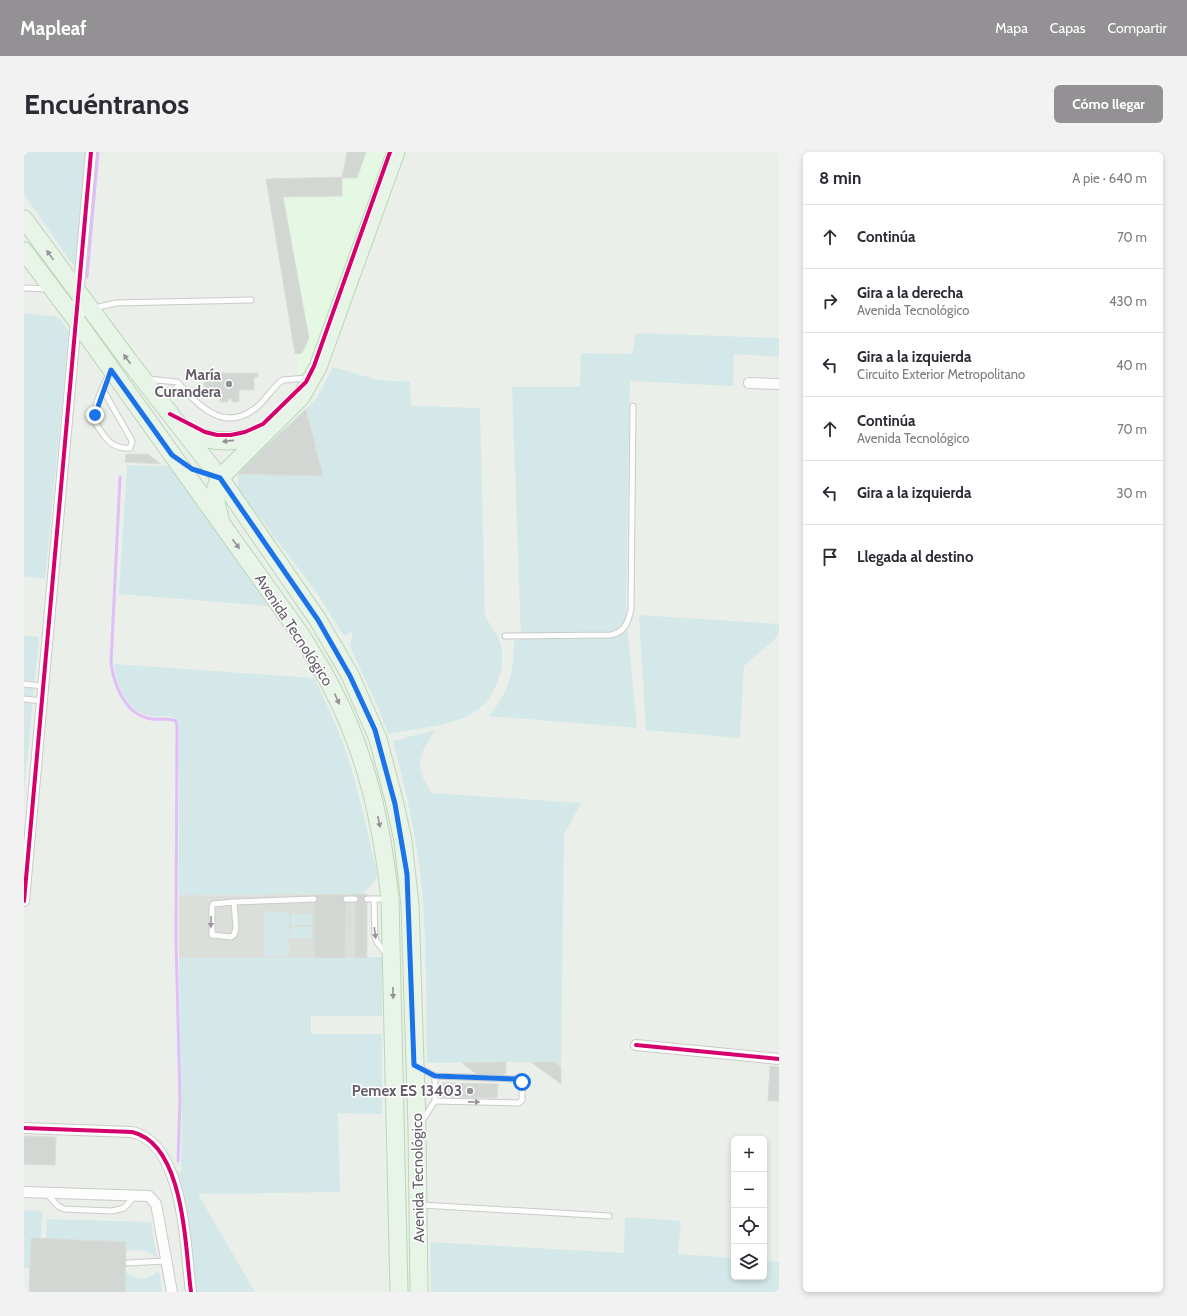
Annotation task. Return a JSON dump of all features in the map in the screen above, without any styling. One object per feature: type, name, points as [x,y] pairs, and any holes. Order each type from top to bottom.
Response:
[{"type":"main road","points":[[222,525],[215,500],[216,486],[220,478],[301,397],[313,378],[323,355],[396,152]]},
{"type":"main road","name":"Avenida Tecnológico","points":[[27,229],[220,478],[318,620],[336,648],[378,739],[395,804],[407,874],[417,1127],[419,1292]]},
{"type":"main road","name":"Avenida Tecnológico","points":[[24,251],[76,320],[301,635],[333,688],[352,732],[368,778],[384,843],[382,899],[392,961],[399,1292]]},
{"type":"main road","points":[[186,434],[218,442],[242,439],[266,432]]},
{"type":"main road","points":[[172,455],[192,469],[220,478]]},
{"type":"street","points":[[24,901],[91,152]]},
{"type":"street","points":[[748,383],[779,384]]},
{"type":"street","points":[[636,1045],[779,1059]]},
{"type":"street","points":[[24,1128],[132,1132],[142,1135],[156,1145],[168,1164],[179,1198],[191,1292]]},
{"type":"street","points":[[24,1192],[149,1196],[156,1204],[172,1292]]},
{"type":"lane","points":[[24,288],[53,289]]},
{"type":"lane","points":[[76,320],[90,309],[116,303],[251,300]]},
{"type":"lane","points":[[103,390],[131,439],[132,445],[130,448],[117,446],[110,443],[96,424],[96,409],[103,390],[111,370]]},
{"type":"lane","points":[[142,378],[175,382],[180,385],[194,401],[208,412],[228,419],[238,418],[258,407],[283,380],[313,378]]},
{"type":"lane","points":[[160,400],[180,385]]},
{"type":"lane","points":[[505,636],[611,635],[621,631],[626,626],[631,610],[634,406]]},
{"type":"lane","points":[[24,684],[43,686]]},
{"type":"lane","points":[[24,699],[41,701]]},
{"type":"lane","points":[[234,902],[236,928],[234,935],[231,937],[212,935],[212,906],[234,902],[314,899]]},
{"type":"lane","points":[[346,899],[355,899]]},
{"type":"lane","points":[[367,899],[382,899]]},
{"type":"lane","points":[[414,1065],[435,1076],[516,1079],[522,1082],[522,1100],[519,1103],[435,1101]]},
{"type":"lane","points":[[417,1127],[435,1101],[435,1076]]},
{"type":"lane","points":[[46,1193],[58,1206],[64,1208],[112,1211],[124,1208],[135,1196]]},
{"type":"lane","points":[[418,1204],[610,1216]]},
{"type":"lane","points":[[128,1263],[166,1261]]},
{"type":"shaded area","points":[[24,152],[85,152],[75,268],[24,194]]},
{"type":"shaded area","points":[[347,152],[388,152],[313,361],[305,372],[299,373],[266,179],[342,177]]},
{"type":"shaded area","points":[[24,313],[58,317],[69,331],[45,579],[24,576]]},
{"type":"shaded area","points":[[636,333],[779,338],[779,357],[734,354],[733,386],[630,381],[626,613],[637,728],[489,716],[506,690],[509,681],[513,662],[514,640],[521,640],[512,387],[580,387],[581,353],[632,354]]},
{"type":"shaded area","points":[[333,367],[378,380],[410,382],[411,406],[480,408],[485,616],[500,642],[502,662],[497,683],[486,701],[479,709],[471,714],[452,722],[388,734],[377,705],[350,647],[353,631],[344,636],[317,593],[238,489],[238,474],[323,476],[306,409],[317,398]]},
{"type":"shaded area","points":[[127,465],[170,466],[269,606],[119,594]]},
{"type":"shaded area","points":[[639,615],[779,624],[779,632],[776,638],[744,666],[740,738],[646,730]]},
{"type":"shaded area","points":[[24,636],[39,637],[24,792]]},
{"type":"shaded area","points":[[114,664],[315,678],[345,749],[355,781],[378,877],[363,894],[179,895],[179,723],[172,716],[147,715],[133,708],[121,691],[116,677]]},
{"type":"shaded area","points":[[436,730],[425,747],[420,761],[422,775],[432,793],[581,803],[564,835],[561,1067],[553,1062],[427,1063],[425,942],[419,861],[412,821],[393,741]]},
{"type":"shaded area","points":[[367,894],[367,958],[179,958],[179,895]]},
{"type":"shaded area","points":[[264,912],[289,912],[289,956],[264,956]]},
{"type":"shaded area","points":[[291,914],[312,914],[312,925],[291,925]]},
{"type":"shaded area","points":[[291,927],[312,927],[312,938],[290,938]]},
{"type":"shaded area","points":[[382,957],[382,1016],[311,1016],[311,1034],[382,1034],[382,1114],[338,1113],[340,1192],[198,1194],[255,1292],[195,1292],[187,1222],[177,1170],[181,1174],[182,1111],[179,958]]},
{"type":"shaded area","points":[[24,1210],[42,1211],[41,1239],[31,1238],[30,1268],[24,1268]]},
{"type":"shaded area","points":[[625,1217],[681,1221],[678,1254],[731,1258],[731,1280],[767,1280],[767,1261],[779,1262],[779,1292],[431,1292],[430,1242],[624,1253]]},
{"type":"shaded area","points":[[47,1219],[151,1222],[157,1258],[150,1253],[142,1251],[126,1251],[126,1242],[46,1239]]},
{"type":"shaded area","points":[[159,1270],[162,1292],[125,1292],[125,1272],[134,1277],[147,1278]]},
{"type":"building","points":[[347,152],[366,152],[357,178],[342,178],[342,196],[283,197],[309,338],[302,353],[295,354],[266,179],[342,177]]},
{"type":"building","name":"María Curandera","points":[[204,373],[258,373],[258,377],[254,377],[254,390],[239,390],[239,402],[232,402],[232,399],[228,399],[228,402],[220,402],[220,391],[204,391]]},
{"type":"building","points":[[306,409],[323,476],[238,474],[261,451]]},
{"type":"building","points":[[126,454],[148,454],[161,464],[125,462]]},
{"type":"building","points":[[355,894],[367,894],[367,958],[355,958]]},
{"type":"building","points":[[314,895],[346,895],[345,958],[314,958]]},
{"type":"building","points":[[506,1062],[506,1073],[502,1076],[479,1076],[462,1063]]},
{"type":"building","points":[[531,1062],[554,1062],[561,1067],[561,1084]]},
{"type":"building","points":[[770,1066],[779,1067],[779,1101],[768,1101]]},
{"type":"building","name":"Pemex ES 13403","points":[[442,1083],[498,1084],[497,1098],[442,1097]]},
{"type":"building","points":[[24,1136],[56,1137],[55,1165],[24,1164]]},
{"type":"building","points":[[31,1238],[126,1242],[125,1292],[29,1292]]},
{"type":"waterway","points":[[87,277],[98,152]]},
{"type":"waterway","points":[[120,477],[111,663],[112,671],[122,696],[132,710],[147,718],[169,719],[176,721],[177,726],[176,940],[180,1099],[178,1161]]},
{"type":"cycle path","points":[[24,901],[91,152]]},
{"type":"cycle path","points":[[170,414],[205,432],[217,435],[231,435],[245,432],[263,424],[306,382],[314,366],[390,152]]},
{"type":"cycle path","points":[[636,1045],[779,1059]]},
{"type":"cycle path","points":[[24,1128],[132,1132],[150,1141],[163,1156],[172,1176],[179,1200],[184,1225],[191,1292]]},
{"type":"place","name":"María Curandera","points":[[229,384]]},
{"type":"place","name":"Pemex ES 13403","points":[[470,1091]]},
{"type":"route","points":[[95,415],[111,370],[172,455],[192,469],[209,476],[220,478],[318,620],[336,648],[350,676],[378,739],[395,804],[402,841],[410,906],[414,1065],[435,1076],[516,1079],[522,1082]]}]
